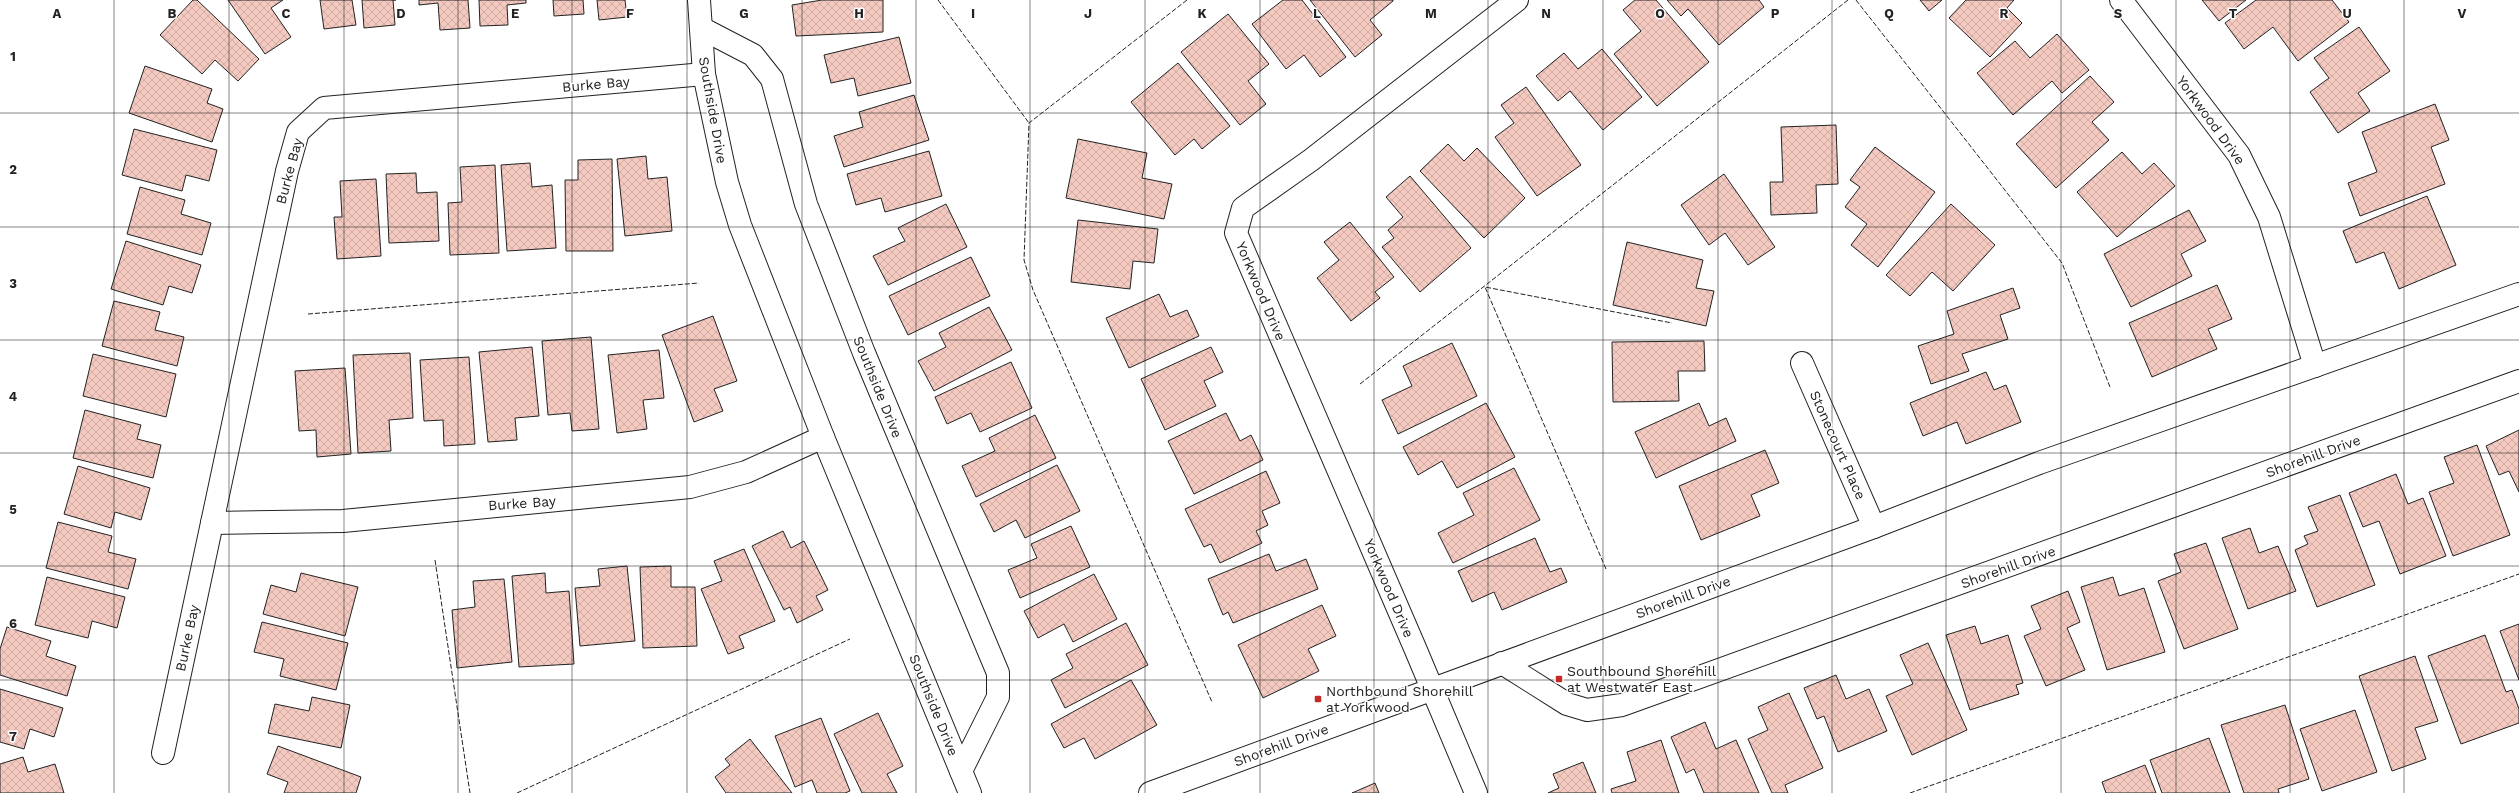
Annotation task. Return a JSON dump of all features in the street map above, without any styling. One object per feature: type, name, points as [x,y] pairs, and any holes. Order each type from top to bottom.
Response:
[{"type":"street","name":"Southside Drive","points":[[699,0],[704,74],[727,182],[740,225],[823,437],[970,793]]},
{"type":"street","name":"Yorkwood Drive","points":[[1476,793],[1433,689],[1236,233],[1243,208],[1311,160],[1517,0]]},
{"type":"street","name":"Yorkwood Drive","points":[[2121,0],[2239,155],[2269,217],[2315,366]]},
{"type":"street","name":"Southside Drive","points":[[701,28],[753,55],[772,79],[806,204],[864,353],[998,673],[998,697],[961,771]]},
{"type":"street","name":"Burke Bay","points":[[163,753],[287,171],[298,132],[324,108],[704,74]]},
{"type":"street","name":"Shorehill Drive","points":[[1150,793],[1874,527],[2039,463],[2519,294]]},
{"type":"street","name":"Stonecourt Place","points":[[1802,363],[1874,527]]},
{"type":"street","name":"Shorehill Drive","points":[[1502,663],[1567,704],[1587,710],[1622,705],[1992,573],[2519,381]]},
{"type":"street","name":"Burke Bay","points":[[212,523],[343,521],[690,487],[746,472],[823,437]]},
{"type":"building","points":[[193,0],[197,0],[259,59],[238,81],[215,60],[202,74],[160,35]]},
{"type":"building","points":[[228,0],[283,0],[271,8],[291,37],[265,54]]},
{"type":"building","points":[[320,0],[352,0],[356,25],[324,29]]},
{"type":"building","points":[[362,0],[393,0],[395,25],[364,28]]},
{"type":"building","points":[[419,0],[468,0],[470,28],[440,30],[438,3],[419,5]]},
{"type":"building","points":[[479,0],[526,0],[526,3],[507,5],[508,25],[480,26]]},
{"type":"building","points":[[553,0],[583,0],[584,14],[554,16]]},
{"type":"building","points":[[597,0],[625,0],[627,17],[599,20]]},
{"type":"building","points":[[822,0],[883,0],[883,32],[796,36],[792,5]]},
{"type":"building","points":[[1283,0],[1302,0],[1346,57],[1320,77],[1304,55],[1286,69],[1252,24]]},
{"type":"building","points":[[1310,0],[1393,1],[1370,20],[1382,35],[1355,57]]},
{"type":"building","points":[[1635,0],[1656,0],[1709,62],[1657,106],[1614,54],[1641,31],[1623,10]]},
{"type":"building","points":[[1667,0],[1759,0],[1764,7],[1719,45],[1688,9],[1681,16]]},
{"type":"building","points":[[1920,0],[1942,0],[1929,11]]},
{"type":"building","points":[[1966,0],[2014,0],[2007,8],[2022,23],[1990,57],[1949,18]]},
{"type":"building","points":[[2202,0],[2246,0],[2219,21]]},
{"type":"building","points":[[2256,0],[2332,0],[2349,22],[2298,61],[2273,27],[2244,49],[2225,23]]},
{"type":"building","points":[[1228,14],[1269,64],[1248,81],[1266,104],[1240,125],[1181,52]]},
{"type":"building","points":[[2359,27],[2390,71],[2358,93],[2370,111],[2338,133],[2310,92],[2329,78],[2314,58]]},
{"type":"building","points":[[2057,34],[2089,70],[2062,93],[2052,81],[2013,115],[1977,73],[2015,41],[2030,58]]},
{"type":"building","points":[[899,37],[911,83],[858,96],[854,78],[831,83],[824,55]]},
{"type":"building","points":[[1602,49],[1642,97],[1603,130],[1570,91],[1558,101],[1536,76],[1564,53],[1578,69]]},
{"type":"building","points":[[1178,63],[1230,126],[1202,149],[1194,139],[1175,155],[1131,102]]},
{"type":"building","points":[[145,66],[212,89],[207,103],[223,109],[212,142],[129,113]]},
{"type":"building","points":[[2090,76],[2114,102],[2092,122],[2109,140],[2056,188],[2016,144]]},
{"type":"building","points":[[1526,87],[1581,165],[1537,196],[1495,137],[1514,123],[1501,105]]},
{"type":"building","points":[[914,95],[929,140],[844,167],[834,136],[863,127],[859,112]]},
{"type":"building","points":[[2435,104],[2449,140],[2431,147],[2445,184],[2360,216],[2348,183],[2377,172],[2362,132]]},
{"type":"building","points":[[1836,125],[1838,184],[1816,185],[1817,213],[1771,215],[1770,182],[1783,182],[1781,127]]},
{"type":"building","points":[[134,129],[217,150],[209,181],[186,175],[182,191],[122,175]]},
{"type":"building","points":[[1078,139],[1147,153],[1142,178],[1172,184],[1164,219],[1066,198]]},
{"type":"building","points":[[1448,144],[1464,161],[1477,148],[1525,198],[1484,238],[1420,171]]},
{"type":"building","points":[[1875,147],[1935,192],[1878,267],[1851,245],[1867,224],[1845,207],[1860,187],[1850,180]]},
{"type":"building","points":[[929,151],[942,196],[885,212],[881,198],[856,205],[847,174]]},
{"type":"building","points":[[2122,152],[2142,174],[2154,163],[2175,186],[2117,237],[2077,192]]},
{"type":"building","points":[[646,156],[648,179],[667,177],[672,231],[625,236],[617,159]]},
{"type":"building","points":[[612,159],[613,251],[566,251],[565,180],[578,180],[578,160]]},
{"type":"building","points":[[530,163],[532,187],[552,185],[556,248],[507,251],[501,165]]},
{"type":"building","points":[[495,165],[499,253],[450,255],[448,203],[462,202],[460,167]]},
{"type":"building","points":[[416,173],[417,193],[437,192],[439,241],[389,243],[386,174]]},
{"type":"building","points":[[1724,174],[1775,247],[1748,265],[1725,233],[1709,245],[1681,205]]},
{"type":"building","points":[[1410,176],[1471,248],[1420,292],[1382,247],[1394,238],[1388,230],[1403,217],[1386,197]]},
{"type":"building","points":[[376,179],[381,256],[337,259],[334,217],[342,217],[340,181]]},
{"type":"building","points":[[140,187],[185,200],[181,214],[211,223],[202,255],[127,234]]},
{"type":"building","points":[[2427,196],[2456,265],[2399,289],[2384,252],[2356,263],[2343,231]]},
{"type":"building","points":[[946,204],[967,247],[888,285],[873,256],[905,241],[898,228]]},
{"type":"building","points":[[1951,204],[1995,245],[1953,291],[1932,272],[1910,296],[1886,275]]},
{"type":"building","points":[[2189,210],[2206,241],[2181,254],[2192,276],[2131,307],[2104,254]]},
{"type":"building","points":[[1078,220],[1158,229],[1154,263],[1133,261],[1130,289],[1071,282]]},
{"type":"building","points":[[1350,222],[1394,277],[1375,292],[1380,298],[1351,321],[1317,278],[1339,260],[1324,242]]},
{"type":"building","points":[[126,241],[201,265],[192,293],[169,286],[163,305],[111,289]]},
{"type":"building","points":[[1627,242],[1703,260],[1696,288],[1714,291],[1706,326],[1613,305]]},
{"type":"building","points":[[971,257],[990,296],[908,335],[889,296]]},
{"type":"building","points":[[2217,285],[2232,319],[2208,329],[2217,349],[2152,377],[2129,323]]},
{"type":"building","points":[[2013,288],[2020,308],[2000,315],[2008,339],[1962,354],[1969,371],[1931,384],[1918,346],[1954,334],[1947,311]]},
{"type":"building","points":[[1159,294],[1170,317],[1187,310],[1199,336],[1129,368],[1106,318]]},
{"type":"building","points":[[114,301],[160,312],[155,330],[184,337],[177,366],[102,346]]},
{"type":"building","points":[[989,307],[1012,350],[934,391],[918,361],[946,347],[939,333]]},
{"type":"building","points":[[713,316],[737,381],[714,389],[723,411],[694,422],[662,335]]},
{"type":"building","points":[[591,337],[599,429],[572,431],[570,413],[548,415],[542,341]]},
{"type":"building","points":[[1704,341],[1705,371],[1678,371],[1679,401],[1613,402],[1612,342]]},
{"type":"building","points":[[1452,343],[1477,396],[1398,434],[1382,400],[1412,386],[1403,366]]},
{"type":"building","points":[[532,347],[539,416],[515,418],[517,440],[488,442],[479,352]]},
{"type":"building","points":[[1211,347],[1223,372],[1204,381],[1216,406],[1165,430],[1141,379]]},
{"type":"building","points":[[659,350],[664,398],[643,400],[647,429],[617,433],[608,355]]},
{"type":"building","points":[[410,353],[413,418],[389,420],[391,451],[358,453],[353,355]]},
{"type":"building","points":[[93,354],[176,374],[166,417],[83,396]]},
{"type":"building","points":[[469,357],[475,444],[444,446],[443,420],[424,421],[420,360]]},
{"type":"building","points":[[1011,362],[1032,408],[980,432],[971,413],[947,424],[935,397]]},
{"type":"building","points":[[345,368],[351,454],[317,457],[316,430],[299,431],[295,371]]},
{"type":"building","points":[[1986,372],[1994,390],[2006,385],[2021,422],[1966,444],[1957,422],[1923,436],[1910,403]]},
{"type":"building","points":[[1486,403],[1515,457],[1457,488],[1442,461],[1418,475],[1403,447]]},
{"type":"building","points":[[1699,403],[1709,426],[1726,418],[1736,441],[1656,478],[1635,432]]},
{"type":"building","points":[[85,410],[141,425],[137,439],[161,445],[153,478],[73,458]]},
{"type":"building","points":[[1226,413],[1240,441],[1251,435],[1263,460],[1194,494],[1168,441]]},
{"type":"building","points":[[1035,415],[1056,458],[976,497],[962,466],[995,451],[989,438]]},
{"type":"building","points":[[2519,430],[2519,492],[2509,471],[2499,475],[2486,446]]},
{"type":"building","points":[[2477,445],[2510,535],[2453,556],[2429,492],[2454,483],[2444,457]]},
{"type":"building","points":[[1765,450],[1779,483],[1751,495],[1760,516],[1701,540],[1679,486]]},
{"type":"building","points":[[1057,465],[1080,511],[1025,538],[1016,520],[994,532],[980,504]]},
{"type":"building","points":[[78,466],[150,488],[141,520],[115,512],[111,528],[64,514]]},
{"type":"building","points":[[1514,468],[1540,520],[1453,563],[1438,533],[1474,515],[1463,493]]},
{"type":"building","points":[[1266,471],[1280,503],[1262,511],[1268,525],[1256,531],[1262,543],[1220,563],[1211,544],[1204,547],[1185,509]]},
{"type":"building","points":[[2396,474],[2408,504],[2423,498],[2446,556],[2400,574],[2379,521],[2363,527],[2349,493]]},
{"type":"building","points":[[2340,495],[2375,585],[2317,607],[2295,550],[2308,544],[2304,536],[2318,531],[2308,507]]},
{"type":"building","points":[[58,522],[112,536],[108,552],[136,559],[128,589],[46,568]]},
{"type":"building","points":[[1071,526],[1090,567],[1020,598],[1008,570],[1037,558],[1031,544]]},
{"type":"building","points":[[2250,528],[2259,553],[2278,546],[2296,591],[2248,609],[2222,538]]},
{"type":"building","points":[[783,531],[791,548],[804,541],[828,590],[816,596],[823,610],[797,623],[790,607],[784,610],[752,546]]},
{"type":"building","points":[[1535,538],[1550,572],[1561,568],[1567,582],[1502,610],[1494,592],[1472,602],[1458,571]]},
{"type":"building","points":[[2206,543],[2238,629],[2184,649],[2158,581],[2181,572],[2174,554]]},
{"type":"building","points":[[744,549],[775,621],[739,636],[744,648],[728,654],[701,589],[722,581],[714,561]]},
{"type":"building","points":[[1269,554],[1276,571],[1306,559],[1318,589],[1233,623],[1228,612],[1223,615],[1208,579]]},
{"type":"building","points":[[627,566],[635,641],[580,646],[575,588],[600,586],[598,569]]},
{"type":"building","points":[[671,566],[671,587],[695,587],[697,646],[643,648],[640,567]]},
{"type":"building","points":[[301,573],[358,587],[345,636],[263,614],[271,585],[296,592]]},
{"type":"building","points":[[545,573],[546,593],[569,591],[574,664],[519,667],[512,576]]},
{"type":"building","points":[[1094,574],[1117,619],[1073,642],[1064,624],[1038,638],[1024,611]]},
{"type":"building","points":[[47,577],[125,597],[117,628],[92,621],[88,638],[35,625]]},
{"type":"building","points":[[2113,577],[2119,596],[2144,588],[2165,652],[2107,670],[2081,587]]},
{"type":"building","points":[[504,579],[512,662],[457,668],[452,610],[475,607],[473,581]]},
{"type":"building","points":[[2068,591],[2080,622],[2067,628],[2085,670],[2046,686],[2024,636],[2041,629],[2031,606]]},
{"type":"building","points":[[1322,605],[1336,636],[1308,649],[1319,671],[1263,698],[1238,645]]},
{"type":"building","points":[[262,622],[348,643],[336,690],[280,676],[284,659],[254,652]]},
{"type":"building","points":[[1126,623],[1148,665],[1065,708],[1051,680],[1073,668],[1066,654]]},
{"type":"building","points":[[2519,624],[2519,680],[2500,631]]},
{"type":"building","points":[[1975,626],[1981,644],[2008,635],[2023,683],[2016,685],[2019,694],[1970,710],[1946,635]]},
{"type":"building","points":[[7,627],[51,641],[46,656],[76,666],[67,696],[0,675],[0,649]]},
{"type":"building","points":[[2485,635],[2506,692],[2512,690],[2519,709],[2519,723],[2461,744],[2428,656]]},
{"type":"building","points":[[1928,643],[1967,730],[1912,755],[1886,696],[1913,684],[1900,655]]},
{"type":"building","points":[[2415,656],[2438,721],[2415,728],[2426,759],[2392,771],[2359,676]]},
{"type":"building","points":[[1836,675],[1846,699],[1869,689],[1887,731],[1838,752],[1824,716],[1817,719],[1804,688]]},
{"type":"building","points":[[1131,680],[1157,725],[1095,759],[1084,738],[1064,748],[1051,724]]},
{"type":"building","points":[[0,689],[63,708],[54,737],[30,729],[24,749],[0,742]]},
{"type":"building","points":[[1789,693],[1823,768],[1785,785],[1788,793],[1772,793],[1748,739],[1768,730],[1758,707]]},
{"type":"building","points":[[312,697],[350,705],[341,748],[268,733],[275,704],[309,711]]},
{"type":"building","points":[[2285,705],[2309,779],[2278,789],[2279,793],[2244,793],[2221,725]]},
{"type":"building","points":[[2355,710],[2377,772],[2322,791],[2300,729]]},
{"type":"building","points":[[878,713],[903,766],[887,774],[897,793],[862,793],[834,734]]},
{"type":"building","points":[[821,718],[850,791],[845,793],[817,793],[812,780],[795,787],[775,736]]},
{"type":"building","points":[[1705,722],[1716,749],[1736,740],[1759,793],[1704,793],[1694,769],[1686,773],[1671,737]]},
{"type":"building","points":[[2209,738],[2230,793],[2162,793],[2150,760]]},
{"type":"building","points":[[750,739],[792,793],[726,793],[715,777],[730,765],[725,759]]},
{"type":"building","points":[[1661,740],[1679,793],[1612,793],[1611,789],[1636,781],[1627,752]]},
{"type":"building","points":[[278,746],[361,777],[356,793],[284,793],[288,782],[267,774]]},
{"type":"building","points":[[23,757],[28,772],[55,764],[64,793],[0,793],[0,764]]},
{"type":"building","points":[[1583,762],[1596,793],[1548,793],[1559,788],[1553,774]]},
{"type":"building","points":[[2145,765],[2156,793],[2106,793],[2102,782]]},
{"type":"building","points":[[1375,783],[1379,793],[1352,793]]},
{"type":"fence","points":[[938,0],[1029,123]]},
{"type":"fence","points":[[1187,0],[1029,123],[1024,260],[1033,290],[1212,702]]},
{"type":"fence","points":[[1360,384],[1848,0]]},
{"type":"fence","points":[[1856,0],[2062,263],[2110,387]]},
{"type":"fence","points":[[308,314],[699,283]]},
{"type":"fence","points":[[1606,569],[1485,287],[1672,323]]},
{"type":"fence","points":[[435,560],[470,793]]},
{"type":"fence","points":[[1910,793],[2519,574]]},
{"type":"fence","points":[[517,793],[850,639]]},
{"type":"place","name":"Southbound Shorehill at Westwater East","points":[[1559,679]]},
{"type":"place","name":"Northbound Shorehill at Yorkwood","points":[[1318,699]]}]
